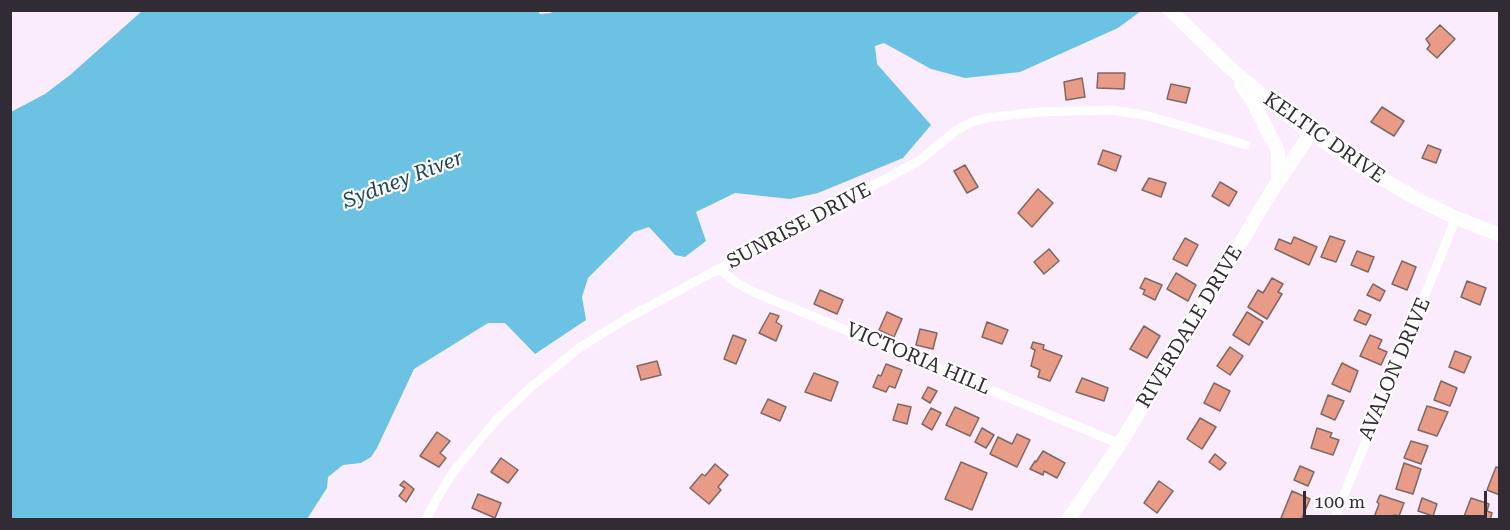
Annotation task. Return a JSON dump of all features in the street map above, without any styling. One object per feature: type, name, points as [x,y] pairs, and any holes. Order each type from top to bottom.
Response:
[{"type":"main road","name":"KELTIC DRIVE","points":[[1174,14],[1229,67],[1280,110],[1350,160],[1395,187],[1456,218],[1500,235]]},
{"type":"main road","points":[[1229,67],[1252,100],[1278,151],[1278,182]]},
{"type":"main road","name":"RIVERDALE DRIVE","points":[[1068,519],[1120,444],[1278,182],[1311,133]]},
{"type":"street","name":"SUNRISE DRIVE","points":[[426,519],[444,487],[474,445],[504,412],[541,378],[579,348],[624,320],[920,160],[962,126],[986,118],[1055,111],[1111,110],[1144,115],[1246,145]]},
{"type":"street","name":"AVALON DRIVE","points":[[1334,519],[1456,218]]},
{"type":"street","name":"VICTORIA HILL","points":[[719,269],[737,283],[754,292],[1120,444]]},
{"type":"water","name":"Sydney River","points":[[537,10],[540,14],[551,13],[553,10],[1141,11],[1118,28],[1020,72],[965,78],[931,69],[884,43],[875,46],[877,64],[931,125],[903,158],[818,193],[790,199],[735,193],[696,212],[706,241],[685,257],[675,255],[649,227],[634,232],[588,278],[582,297],[586,320],[535,354],[505,323],[488,323],[414,369],[371,457],[361,463],[343,465],[328,477],[327,488],[307,519],[11,519],[11,112],[45,94],[70,75],[142,11]]},
{"type":"building","points":[[1440,25],[1455,39],[1437,58],[1427,49],[1430,45],[1426,39]]},
{"type":"building","points":[[1098,73],[1125,73],[1124,89],[1097,88]]},
{"type":"building","points":[[1082,78],[1085,97],[1066,100],[1064,82]]},
{"type":"building","points":[[1171,84],[1190,88],[1186,103],[1167,99]]},
{"type":"building","points":[[1382,107],[1404,121],[1394,136],[1371,122]]},
{"type":"building","points":[[1428,145],[1441,150],[1436,163],[1422,158]]},
{"type":"building","points":[[1103,150],[1121,156],[1116,171],[1098,164]]},
{"type":"building","points":[[965,165],[978,187],[967,193],[954,171]]},
{"type":"building","points":[[1149,178],[1166,183],[1161,197],[1142,190]]},
{"type":"building","points":[[1220,182],[1237,192],[1229,206],[1212,196]]},
{"type":"building","points":[[1038,189],[1053,203],[1032,227],[1018,213]]},
{"type":"building","points":[[1330,236],[1345,241],[1336,262],[1321,257]]},
{"type":"building","points":[[1294,237],[1317,247],[1309,265],[1275,249],[1279,239],[1291,244]]},
{"type":"building","points":[[1185,238],[1198,245],[1187,266],[1173,259]]},
{"type":"building","points":[[1049,249],[1059,261],[1044,274],[1034,262]]},
{"type":"building","points":[[1357,251],[1374,257],[1368,272],[1351,265]]},
{"type":"building","points":[[1402,261],[1416,267],[1407,290],[1392,284]]},
{"type":"building","points":[[1176,273],[1196,285],[1188,301],[1167,289]]},
{"type":"building","points":[[1145,278],[1162,285],[1155,300],[1143,294],[1145,290],[1140,288]]},
{"type":"building","points":[[1272,278],[1283,284],[1278,292],[1282,294],[1267,319],[1248,307],[1258,290],[1263,293]]},
{"type":"building","points":[[1467,281],[1486,288],[1480,305],[1461,297]]},
{"type":"building","points":[[1373,284],[1385,291],[1380,301],[1367,295]]},
{"type":"building","points":[[820,290],[843,300],[837,314],[814,304]]},
{"type":"building","points":[[1359,310],[1371,315],[1366,325],[1354,320]]},
{"type":"building","points":[[887,312],[902,319],[894,337],[879,330]]},
{"type":"building","points":[[1247,312],[1263,322],[1249,345],[1233,335]]},
{"type":"building","points":[[770,313],[779,316],[776,322],[782,326],[776,341],[759,333]]},
{"type":"building","points":[[987,322],[1008,330],[1002,344],[982,337]]},
{"type":"building","points":[[1144,326],[1160,336],[1147,358],[1130,349]]},
{"type":"building","points":[[920,329],[937,333],[933,349],[916,345]]},
{"type":"building","points":[[733,335],[746,340],[736,364],[724,359]]},
{"type":"building","points":[[1370,335],[1382,340],[1378,348],[1387,352],[1381,365],[1360,356]]},
{"type":"building","points":[[1033,342],[1044,345],[1043,349],[1062,356],[1050,381],[1038,377],[1040,370],[1031,366],[1035,350],[1031,348]]},
{"type":"building","points":[[1230,347],[1243,356],[1230,375],[1217,366]]},
{"type":"building","points":[[1455,351],[1471,357],[1464,373],[1449,367]]},
{"type":"building","points":[[657,361],[661,375],[641,380],[637,366]]},
{"type":"building","points":[[1342,363],[1358,371],[1350,392],[1332,384]]},
{"type":"building","points":[[886,364],[902,370],[895,388],[889,386],[886,392],[873,387]]},
{"type":"building","points":[[814,373],[838,382],[831,401],[805,392]]},
{"type":"building","points":[[1082,378],[1108,388],[1104,401],[1076,392]]},
{"type":"building","points":[[1441,381],[1457,388],[1450,406],[1434,400]]},
{"type":"building","points":[[1214,383],[1230,391],[1220,411],[1204,403]]},
{"type":"building","points":[[928,387],[937,391],[930,403],[922,398]]},
{"type":"building","points":[[1328,395],[1344,401],[1335,420],[1321,414]]},
{"type":"building","points":[[768,399],[786,407],[780,421],[761,413]]},
{"type":"building","points":[[898,404],[911,407],[907,424],[893,420]]},
{"type":"building","points":[[1427,406],[1448,412],[1437,436],[1418,430]]},
{"type":"building","points":[[955,407],[979,418],[970,436],[946,425]]},
{"type":"building","points":[[931,408],[941,413],[932,430],[922,424]]},
{"type":"building","points":[[1200,418],[1216,427],[1202,449],[1187,439]]},
{"type":"building","points":[[982,428],[994,435],[986,448],[975,442]]},
{"type":"building","points":[[1317,428],[1332,433],[1330,437],[1339,440],[1333,455],[1311,448]]},
{"type":"building","points":[[437,432],[450,441],[440,453],[446,458],[439,467],[420,456]]},
{"type":"building","points":[[1017,434],[1030,440],[1017,467],[990,454],[998,437],[1012,444]]},
{"type":"building","points":[[1411,441],[1428,446],[1421,464],[1404,458]]},
{"type":"building","points":[[1043,451],[1065,463],[1057,478],[1044,471],[1043,475],[1030,469]]},
{"type":"building","points":[[1215,454],[1226,463],[1220,470],[1209,462]]},
{"type":"building","points":[[501,458],[518,470],[508,483],[491,472]]},
{"type":"building","points":[[961,462],[987,473],[972,510],[945,499]]},
{"type":"building","points":[[1404,463],[1421,469],[1413,494],[1396,489]]},
{"type":"building","points":[[715,464],[728,475],[718,487],[721,490],[709,504],[690,488]]},
{"type":"building","points":[[1300,466],[1314,472],[1308,486],[1294,480]]},
{"type":"building","points":[[1496,467],[1500,468],[1500,495],[1487,490]]},
{"type":"building","points":[[404,481],[414,489],[406,502],[399,496],[405,488],[400,485]]},
{"type":"building","points":[[1159,481],[1173,491],[1157,513],[1144,503]]},
{"type":"building","points":[[1292,491],[1310,499],[1301,520],[1281,518]]},
{"type":"building","points":[[478,494],[501,503],[495,518],[472,508]]},
{"type":"building","points":[[1380,495],[1404,503],[1399,516],[1394,515],[1393,520],[1373,520]]},
{"type":"building","points":[[1422,498],[1437,504],[1433,516],[1418,511]]},
{"type":"building","points":[[1471,498],[1489,504],[1487,511],[1492,513],[1490,520],[1463,519]]}]
